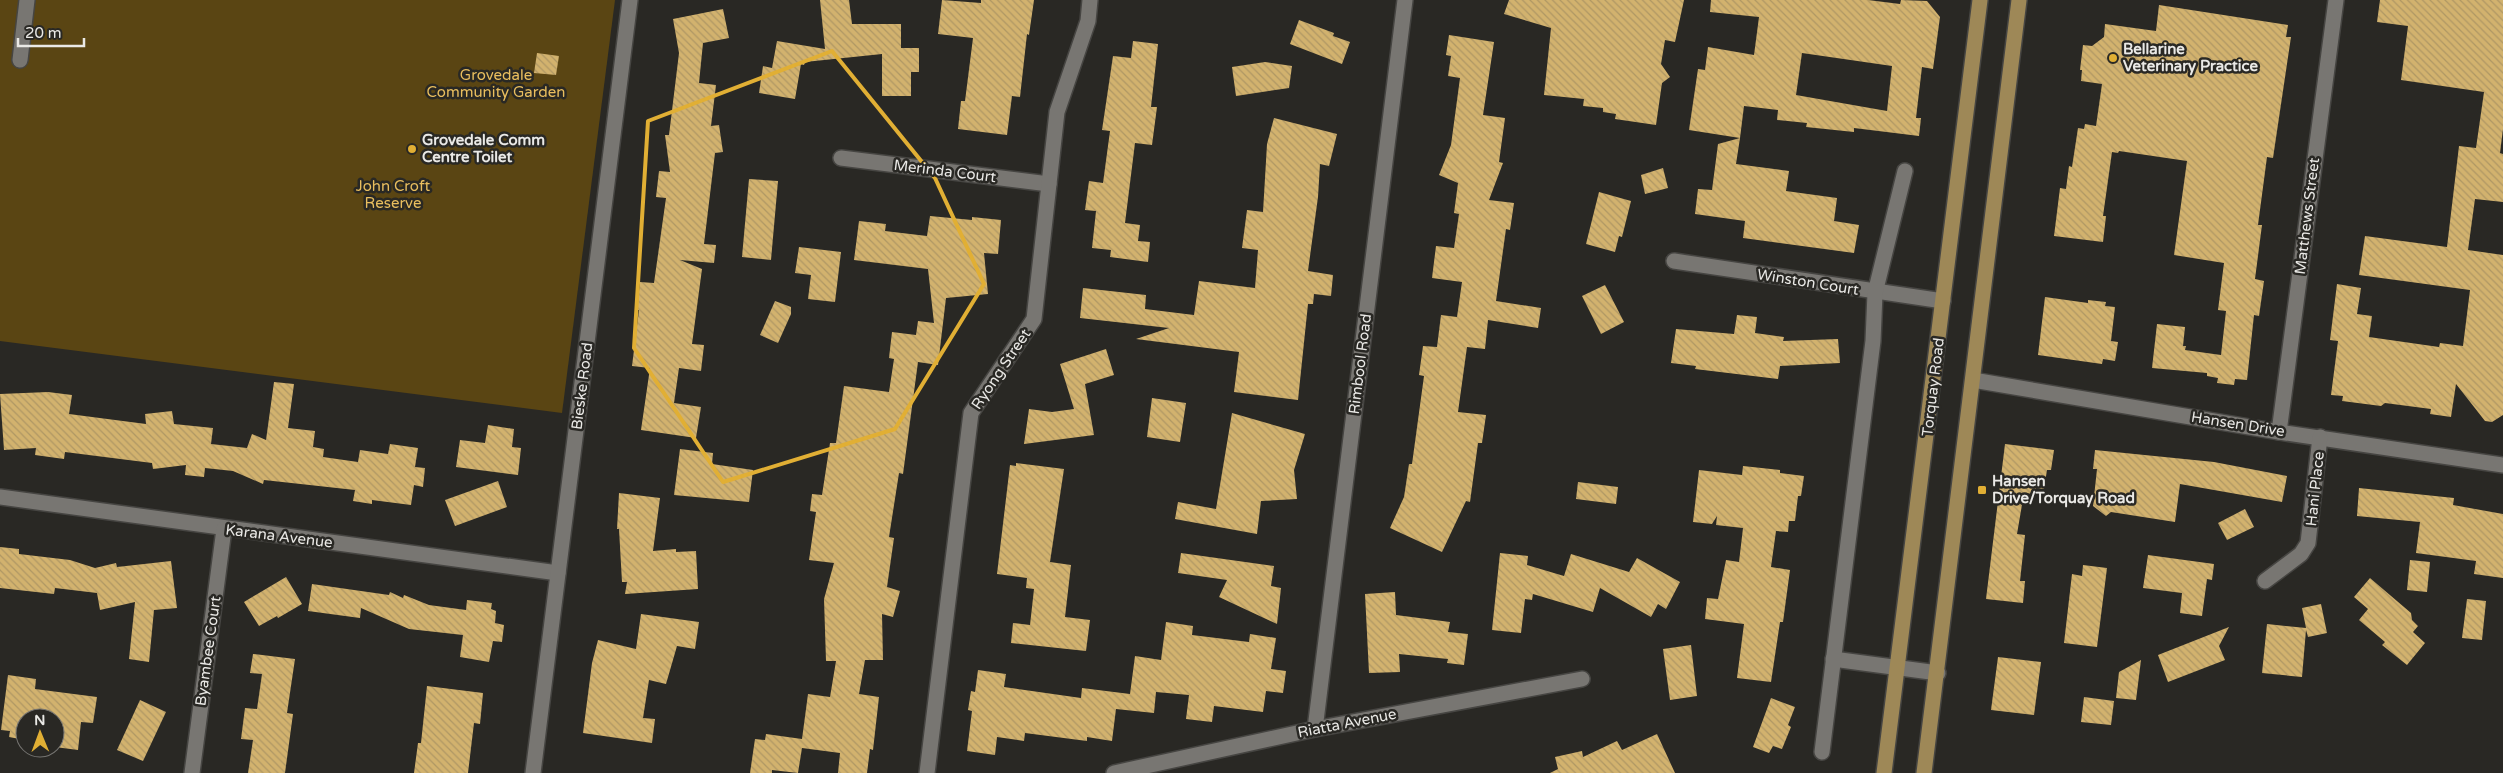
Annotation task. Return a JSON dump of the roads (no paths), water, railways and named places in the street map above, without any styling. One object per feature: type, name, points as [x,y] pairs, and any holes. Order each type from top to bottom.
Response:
[{"type":"main road","name":"Torquay Road","points":[[1884,773],[1980,0]]},
{"type":"main road","points":[[1924,773],[1938,673],[2019,0]]},
{"type":"street","points":[[20,60],[27,0]]},
{"type":"street","name":"Bieske Road","points":[[533,773],[630,0]]},
{"type":"street","name":"Ryong Street","points":[[927,773],[971,413],[1034,320],[1057,112],[1088,21],[1090,0]]},
{"type":"street","name":"Rimbool Road","points":[[1315,729],[1405,0]]},
{"type":"street","name":"Matthews Street","points":[[2279,432],[2336,0]]},
{"type":"street","name":"Merinda Court","points":[[840,158],[1049,184]]},
{"type":"street","points":[[1822,752],[1873,341],[1875,293],[1905,171]]},
{"type":"street","name":"Winston Court","points":[[1674,261],[1875,293],[1943,301]]},
{"type":"street","name":"Hansen Drive","points":[[1973,380],[2279,432],[2503,465]]},
{"type":"street","name":"Hani Place","points":[[2265,580],[2301,554],[2308,543],[2320,437]]},
{"type":"street","name":"Karana Avenue","points":[[0,497],[558,573]]},
{"type":"street","name":"Byambee Court","points":[[192,773],[224,529]]},
{"type":"street","points":[[1833,659],[1938,673]]},
{"type":"street","name":"Riatta Avenue","points":[[1114,773],[1315,729],[1582,679]]},
{"type":"place","name":"Bellarine Veterinary Practice","points":[[2113,58]]},
{"type":"place","name":"Grovedale Comm Centre Toilet","points":[[412,149]]},
{"type":"place","name":"Hansen Drive/Torquay Road","points":[[1982,490]]},
{"type":"park label","name":"Grovedale Community Garden","points":[[496,84]]},
{"type":"park label","name":"John Croft Reserve","points":[[393,194]]}]
